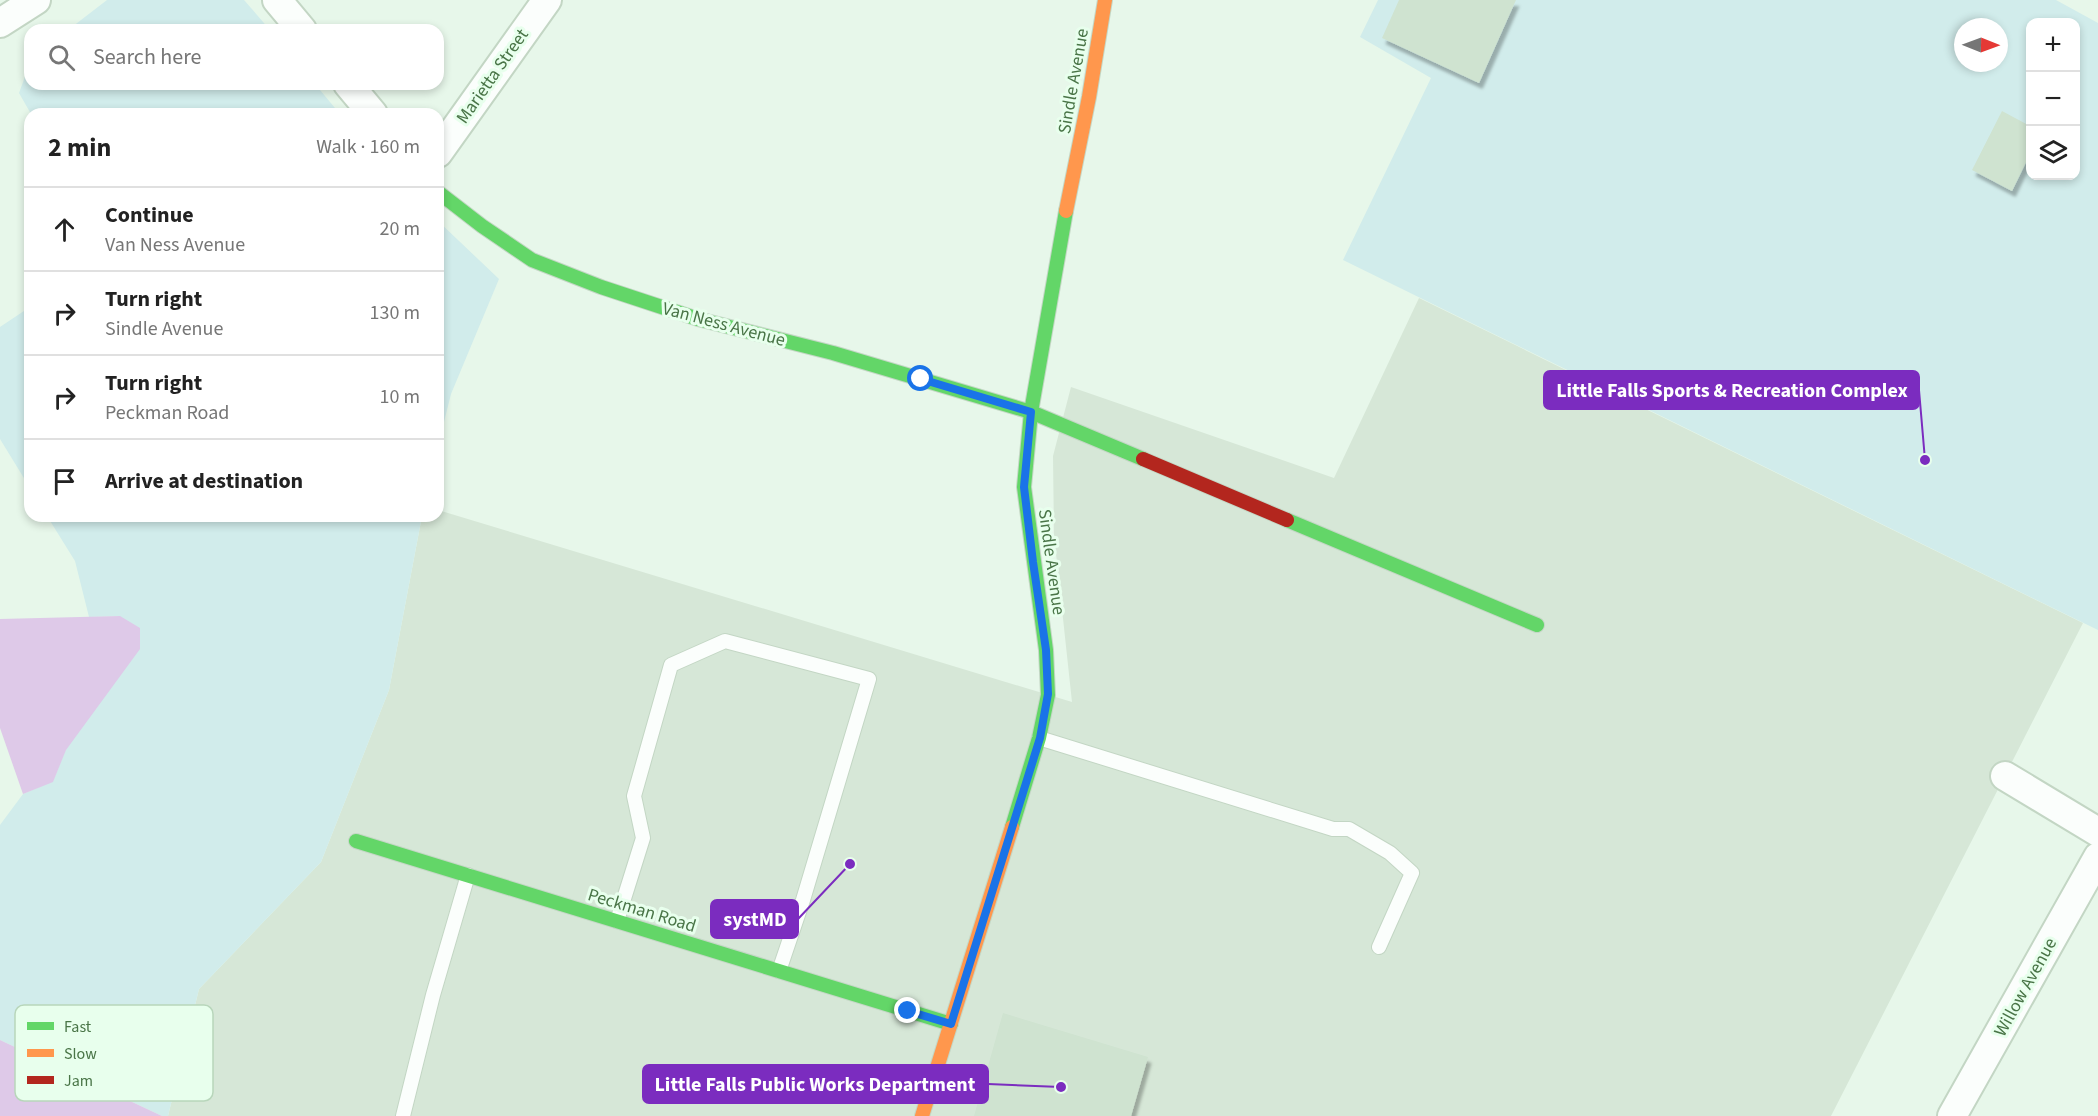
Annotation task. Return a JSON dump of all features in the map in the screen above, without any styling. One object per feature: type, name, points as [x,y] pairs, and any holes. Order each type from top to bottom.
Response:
[{"type":"street","points":[[0,23],[36,0]]},
{"type":"street","points":[[277,0],[297,24]]},
{"type":"street","name":"Marietta Street","points":[[444,145],[547,0]]},
{"type":"street","name":"Sindle Avenue","points":[[922,1116],[1040,738],[1048,694],[1046,650],[1024,487],[1031,412],[1057,255],[1089,97],[1105,0]]},
{"type":"street","points":[[353,90],[368,108]]},
{"type":"street","name":"Van Ness Avenue","points":[[444,197],[532,260],[601,287],[698,319],[833,353],[1031,412],[1537,625]]},
{"type":"street","points":[[2005,776],[2098,832]]},
{"type":"street","name":"Peckman Road","points":[[356,841],[951,1024]]},
{"type":"street","name":"Willow Avenue","points":[[1952,1116],[2098,857]]},
{"type":"lane","points":[[617,921],[643,838],[634,796],[671,665],[725,641],[869,680],[803,900],[779,971]]},
{"type":"lane","points":[[1040,738],[1333,829],[1349,829],[1390,853],[1412,873],[1379,947]]},
{"type":"lane","points":[[403,1116],[433,995],[468,875]]},
{"type":"shaded area","points":[[107,0],[244,0],[265,24],[76,24]]},
{"type":"shaded area","points":[[1378,0],[2056,0],[2098,23],[2098,630],[1343,260],[1431,78],[1360,37]]},
{"type":"shaded area","points":[[24,79],[24,90],[320,90],[335,108],[28,108],[19,93]]},
{"type":"shaded area","points":[[444,227],[499,279],[451,394],[444,422]]},
{"type":"shaded area","points":[[1419,298],[2083,623],[1831,1116],[168,1116],[172,1101],[213,1101],[213,1005],[195,1005],[199,989],[321,862],[389,690],[421,522],[444,522],[444,512],[1072,702],[1054,535],[1053,456],[1071,387],[1334,478]]},
{"type":"shaded area","points":[[24,311],[24,478],[0,439],[0,327]]},
{"type":"shaded area","points":[[51,522],[421,522],[389,690],[321,862],[199,989],[195,1005],[15,1005],[15,1047],[0,1040],[0,825],[23,794],[53,781],[120,616],[89,617],[75,561]]},
{"type":"shaded area","points":[[120,616],[140,628],[140,649],[66,750],[53,782],[23,794],[0,728],[0,619]]},
{"type":"shaded area","points":[[0,1040],[15,1047],[15,1101],[130,1101],[162,1116],[0,1116]]},
{"type":"shaded area","points":[[130,1101],[172,1101],[168,1116],[162,1116]]},
{"type":"building","points":[[1399,0],[1516,0],[1479,83],[1382,38]]},
{"type":"building","points":[[2002,111],[2026,124],[2026,162],[2012,191],[1972,170]]},
{"type":"building","points":[[1003,1013],[1148,1057],[1131,1116],[974,1116]]},
{"type":"traffic: fast","points":[[444,197],[532,260],[601,287],[698,319],[833,353],[1031,412],[1143,459]]},
{"type":"traffic: fast","points":[[1012,827],[1039,738],[1048,695],[1046,650],[1024,487],[1031,412],[1066,211]]},
{"type":"traffic: fast","points":[[1287,520],[1537,625]]},
{"type":"traffic: fast","points":[[356,841],[951,1024]]},
{"type":"traffic: slow","points":[[1066,211],[1089,97],[1105,0]]},
{"type":"traffic: slow","points":[[922,1116],[1012,827]]},
{"type":"traffic: jam","points":[[1143,459],[1287,520]]},
{"type":"place","name":"Little Falls Sports & Recreation Complex","points":[[1925,460]]},
{"type":"place","name":"systMD","points":[[850,864]]},
{"type":"place","name":"Little Falls Public Works Department","points":[[1061,1087]]},
{"type":"route","points":[[908,1011],[951,1024],[1040,738],[1048,694],[1046,650],[1024,487],[1031,412],[921,379]]}]
